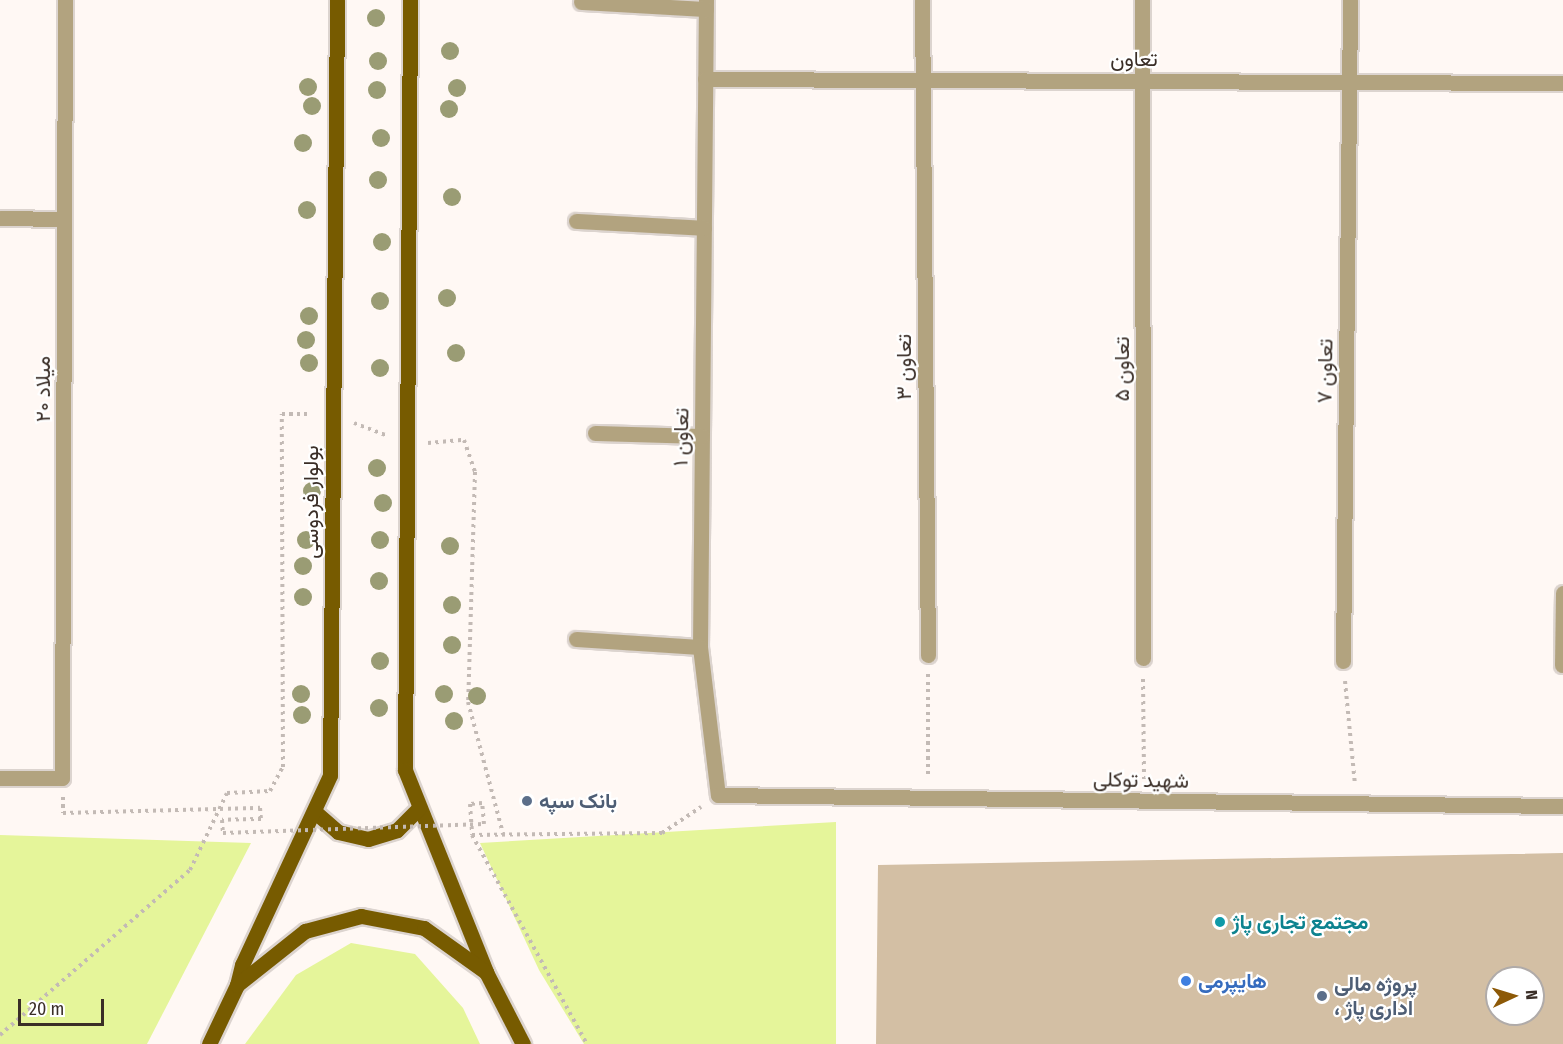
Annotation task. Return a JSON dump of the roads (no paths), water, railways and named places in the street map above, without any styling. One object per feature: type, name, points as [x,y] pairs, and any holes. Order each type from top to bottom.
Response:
[{"type":"main road","name":"بولوار فردوسی","points":[[209,1044],[237,985],[242,965],[315,812],[330,775],[337,0]]},
{"type":"main road","points":[[410,0],[405,770],[486,972],[524,1044]]},
{"type":"main road","points":[[315,812],[338,832],[368,839],[397,830],[419,808]]},
{"type":"main road","points":[[237,985],[305,931],[361,916],[424,928],[486,972]]},
{"type":"street","name":"میلاد ۲۰","points":[[0,778],[62,778],[65,0]]},
{"type":"street","name":"تعاون ۳","points":[[922,0],[928,655]]},
{"type":"street","name":"تعاون ۵","points":[[1142,0],[1143,658]]},
{"type":"street","name":"تعاون ۷","points":[[1343,661],[1350,0]]},
{"type":"street","points":[[581,2],[706,4]]},
{"type":"street","name":"تعاون ۱","points":[[706,4],[700,647],[718,795]]},
{"type":"street","name":"تعاون","points":[[705,79],[1563,82]]},
{"type":"street","points":[[0,218],[64,219]]},
{"type":"street","points":[[576,221],[704,228]]},
{"type":"street","points":[[595,433],[702,436]]},
{"type":"street","points":[[1563,593],[1563,665]]},
{"type":"street","points":[[576,639],[700,647]]},
{"type":"street","name":"شهید توکلی","points":[[718,795],[1357,806],[1563,806]]},
{"type":"place","name":"بانک سپه","points":[[527,801]]},
{"type":"place","name":"مجتمع تجاری پاژ","points":[[1220,922]]},
{"type":"place","name":"هایپرمی","points":[[1186,981]]},
{"type":"place","name":"پروژه مالی ، اداری پاژ","points":[[1322,996]]}]
